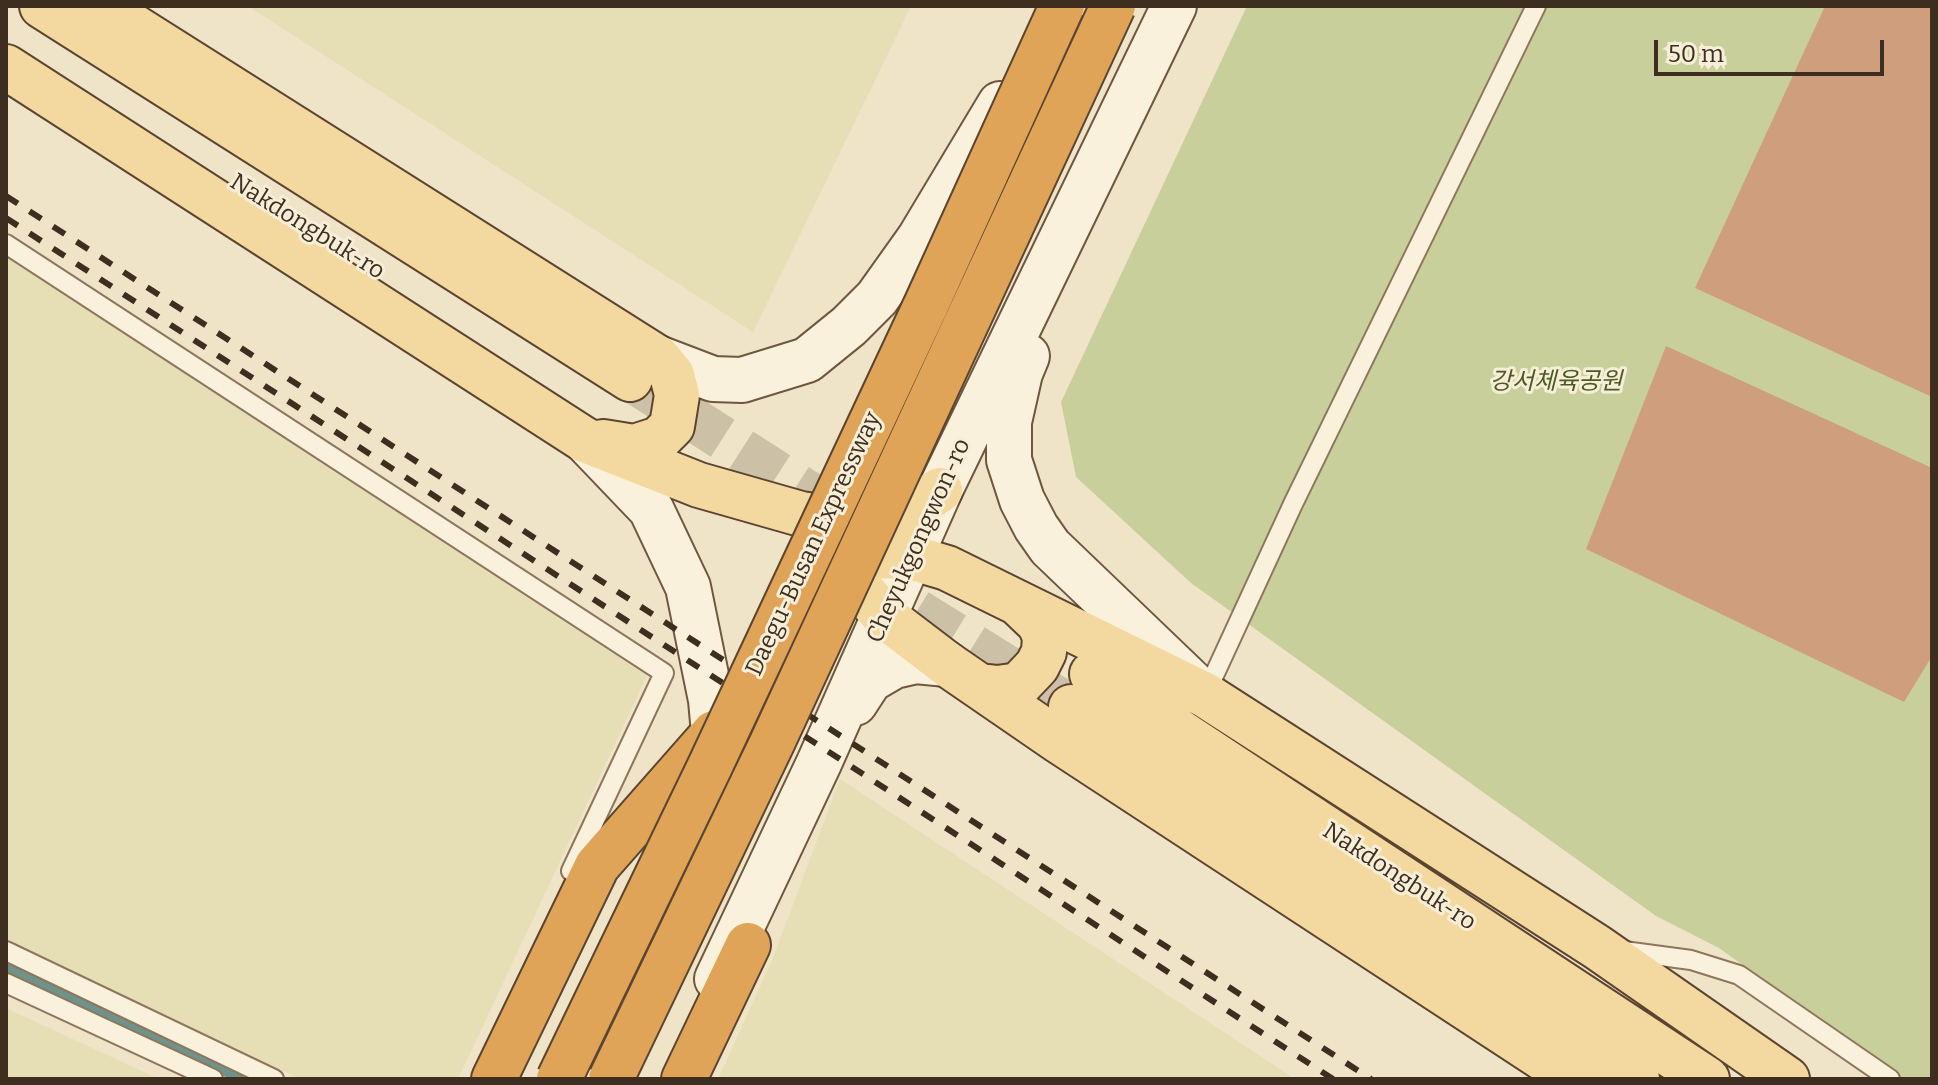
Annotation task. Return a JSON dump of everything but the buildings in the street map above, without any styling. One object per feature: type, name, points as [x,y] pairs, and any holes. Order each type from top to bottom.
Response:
[{"type":"highway","name":"Daegu-Busan Expressway","points":[[559,1079],[926,305],[1062,6]]},
{"type":"highway","name":"Daegu-Busan Expressway","points":[[611,1079],[772,743],[1113,6]]},
{"type":"highway","points":[[494,1079],[597,866],[714,733]]},
{"type":"highway","points":[[684,1079],[748,945]]},
{"type":"main road","name":"Nakdongbuk-ro","points":[[42,6],[644,368]]},
{"type":"main road","points":[[101,6],[644,368],[672,375],[677,395],[672,426],[659,439],[634,447],[597,429]]},
{"type":"main road","points":[[550,1079],[763,633],[798,587],[825,569],[835,532],[838,495],[847,452],[1000,104],[1039,6]]},
{"type":"main road","name":"Cheyukgongwon-ro","points":[[670,1079],[819,763],[940,490],[1174,6]]},
{"type":"main road","name":"Nakdongbuk-ro","points":[[6,35],[597,429]]},
{"type":"main road","points":[[6,67],[597,429],[699,485],[835,532],[865,556],[910,557],[947,568],[1018,602],[1039,623],[1045,636],[1044,652],[1037,666],[1019,685],[998,688],[916,661],[894,666],[870,680],[819,763],[748,945]]},
{"type":"main road","points":[[1145,67],[1122,144],[1020,373],[1009,422],[1009,460],[1022,500],[1050,547],[1205,695],[1597,947],[1787,1079]]},
{"type":"main road","points":[[644,368],[713,379],[742,380],[807,360],[877,298],[919,239],[1000,104]]},
{"type":"main road","points":[[597,429],[651,509],[688,587],[711,700],[714,733]]},
{"type":"main road","points":[[835,532],[866,520],[905,514],[940,490]]},
{"type":"main road","points":[[835,532],[861,589],[884,616],[964,675],[1086,694],[1205,695]]},
{"type":"main road","points":[[1018,602],[1086,694],[1575,1079]]},
{"type":"main road","name":"Nakdongbuk-ro","points":[[1086,694],[1637,1079]]},
{"type":"main road","name":"Nakdongbuk-ro","points":[[1086,694],[1707,1079]]},
{"type":"lane","points":[[1205,695],[1293,504],[1536,6]]},
{"type":"lane","points":[[6,244],[664,673],[566,883]]},
{"type":"lane","points":[[1597,947],[1691,960],[1739,975],[1890,1079]]},
{"type":"lane","points":[[6,951],[274,1079]]},
{"type":"lane","points":[[6,983],[213,1079]]},
{"type":"shaded area","points":[[248,6],[911,6],[753,332]]},
{"type":"shaded area","points":[[6,257],[647,676],[458,1079],[301,1079],[6,939]]},
{"type":"shaded area","points":[[840,779],[1295,1079],[718,1079],[773,958]]},
{"type":"shaded area","points":[[6,1008],[159,1079],[6,1079]]},
{"type":"green space","name":"강서체육공원","points":[[1247,6],[1932,6],[1932,1079],[1900,1079],[1719,948],[1656,916],[1191,583],[1076,477],[1061,402]]},
{"type":"waterway","points":[[6,967],[240,1079]]},
{"type":"tunnel","points":[[630,379],[857,524]]},
{"type":"tunnel","points":[[861,576],[1071,707]]},
{"type":"railway","points":[[6,196],[1371,1079]]},
{"type":"railway","points":[[6,218],[1333,1079]]}]
